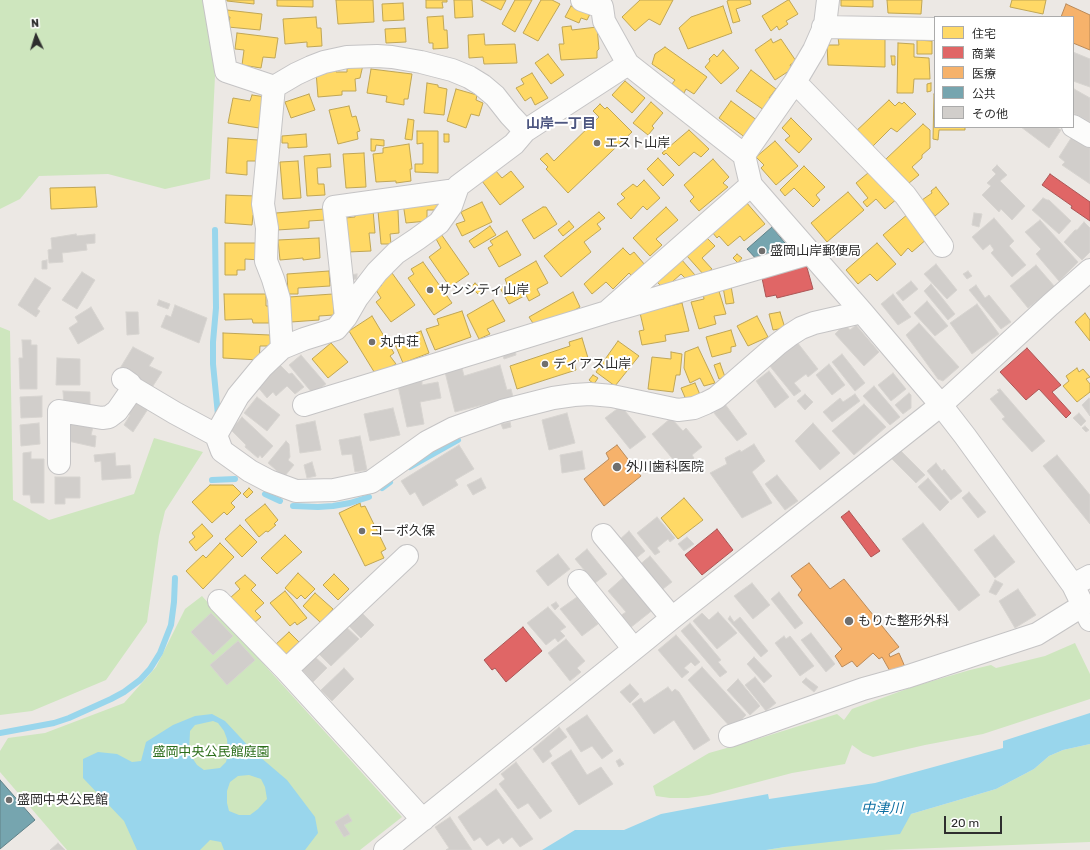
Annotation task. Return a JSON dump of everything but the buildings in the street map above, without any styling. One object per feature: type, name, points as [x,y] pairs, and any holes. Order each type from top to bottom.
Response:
[{"type":"street","points":[[214,0],[226,71],[274,87],[311,67],[347,57],[369,56],[407,59],[439,66],[469,77],[482,85],[495,96],[525,131]]},
{"type":"street","points":[[582,0],[602,8],[604,22],[628,64],[744,155],[751,185],[941,405],[1081,581],[1086,613],[1036,634],[906,677],[863,689],[730,736]]},
{"type":"street","points":[[744,155],[795,82],[814,50],[824,27],[828,0]]},
{"type":"street","points":[[824,27],[934,29]]},
{"type":"street","points":[[216,435],[238,396],[262,367],[282,348],[304,338],[336,329],[377,272],[396,253],[439,223],[451,206],[458,186],[514,144],[525,131],[628,64]]},
{"type":"street","points":[[795,82],[905,195],[942,246]]},
{"type":"street","points":[[274,87],[263,204],[267,228],[266,261],[274,279],[279,299],[282,348]]},
{"type":"street","points":[[1074,127],[1090,136]]},
{"type":"street","points":[[607,312],[751,185]]},
{"type":"street","points":[[346,317],[334,207],[456,190]]},
{"type":"street","points":[[304,405],[607,312],[811,253]]},
{"type":"street","points":[[385,850],[672,618],[941,405],[1090,270]]},
{"type":"street","points":[[59,463],[59,411],[102,418],[109,417],[117,411],[128,384],[216,435],[222,451],[250,471],[269,481],[296,491],[334,490],[371,482],[427,442],[454,428],[502,411],[553,398],[590,394],[612,396],[678,410],[694,408],[716,398],[778,344],[801,328],[814,323],[862,312]]},
{"type":"street","points":[[602,535],[672,618]]},
{"type":"street","points":[[286,670],[407,556]]},
{"type":"street","points":[[579,581],[634,649]]},
{"type":"street","points":[[219,601],[286,670],[423,820]]},
{"type":"green space","points":[[0,0],[203,0],[215,76],[210,179],[165,189],[108,174],[39,176],[20,199],[0,209]]},
{"type":"green space","points":[[0,327],[10,331],[13,500],[49,520],[134,494],[154,438],[203,452],[165,511],[159,536],[147,622],[106,680],[32,711],[0,715]]},
{"type":"green space","name":"盛岡中央公民館庭園","points":[[202,596],[402,817],[360,850],[67,850],[0,772],[0,751],[8,738],[45,733],[124,703],[156,667],[185,609]]},
{"type":"green space","points":[[1075,643],[1090,674],[1090,699],[983,734],[873,757],[863,753],[852,745],[845,764],[792,773],[709,795],[688,798],[656,796],[653,786],[709,753],[837,714],[844,720],[852,709],[915,686],[991,665],[996,668],[1045,656]]},
{"type":"green space","points":[[1090,744],[1090,842],[883,850],[766,850],[785,847],[911,814],[996,789],[1034,769],[1049,756],[1063,750]]},
{"type":"water","name":"中津川","points":[[1090,713],[1090,744],[1063,750],[1049,756],[1034,769],[996,789],[911,814],[900,834],[766,850],[542,850],[575,830],[624,830],[661,814],[698,807],[768,794],[769,799],[875,783],[1003,748],[1003,741]]},
{"type":"water","points":[[212,714],[225,721],[253,751],[287,780],[315,817],[318,833],[305,850],[224,850],[221,842],[210,840],[200,850],[137,850],[124,821],[83,778],[83,759],[98,752],[117,754],[132,762],[141,761],[146,742],[173,725],[195,716]],"holes":[[[213,721],[218,723],[224,731],[227,739],[228,753],[226,762],[220,768],[204,770],[197,765],[189,753],[190,731],[195,725]],[[249,775],[261,779],[265,787],[267,799],[250,815],[239,815],[229,811],[227,791],[230,782],[238,776]]]},
{"type":"waterway","points":[[215,230],[216,308],[213,364],[218,415]]},
{"type":"waterway","points":[[410,467],[458,440]]},
{"type":"waterway","points":[[212,480],[235,479]]},
{"type":"waterway","points":[[382,488],[390,482]]},
{"type":"waterway","points":[[265,494],[280,501]]},
{"type":"waterway","points":[[293,506],[333,506],[350,503],[369,497]]},
{"type":"waterway","points":[[0,733],[54,723],[69,718],[111,699],[124,692],[140,680],[150,669],[160,653],[171,625],[175,578]]},
{"type":"place","name":"エスト山岸","points":[[597,143]]},
{"type":"place","name":"盛岡山岸郵便局","points":[[762,251]]},
{"type":"place","name":"サンシティ山岸","points":[[430,290]]},
{"type":"place","name":"丸中荘","points":[[372,342]]},
{"type":"place","name":"ディアス山岸","points":[[545,364]]},
{"type":"place","name":"外川歯科医院","points":[[617,467]]},
{"type":"place","name":"コーポ久保","points":[[362,531]]},
{"type":"place","name":"もりた整形外科","points":[[849,621]]},
{"type":"place","name":"盛岡中央公民館","points":[[9,800]]},
{"type":"district","name":"山岸一丁目","points":[[561,124]]}]
